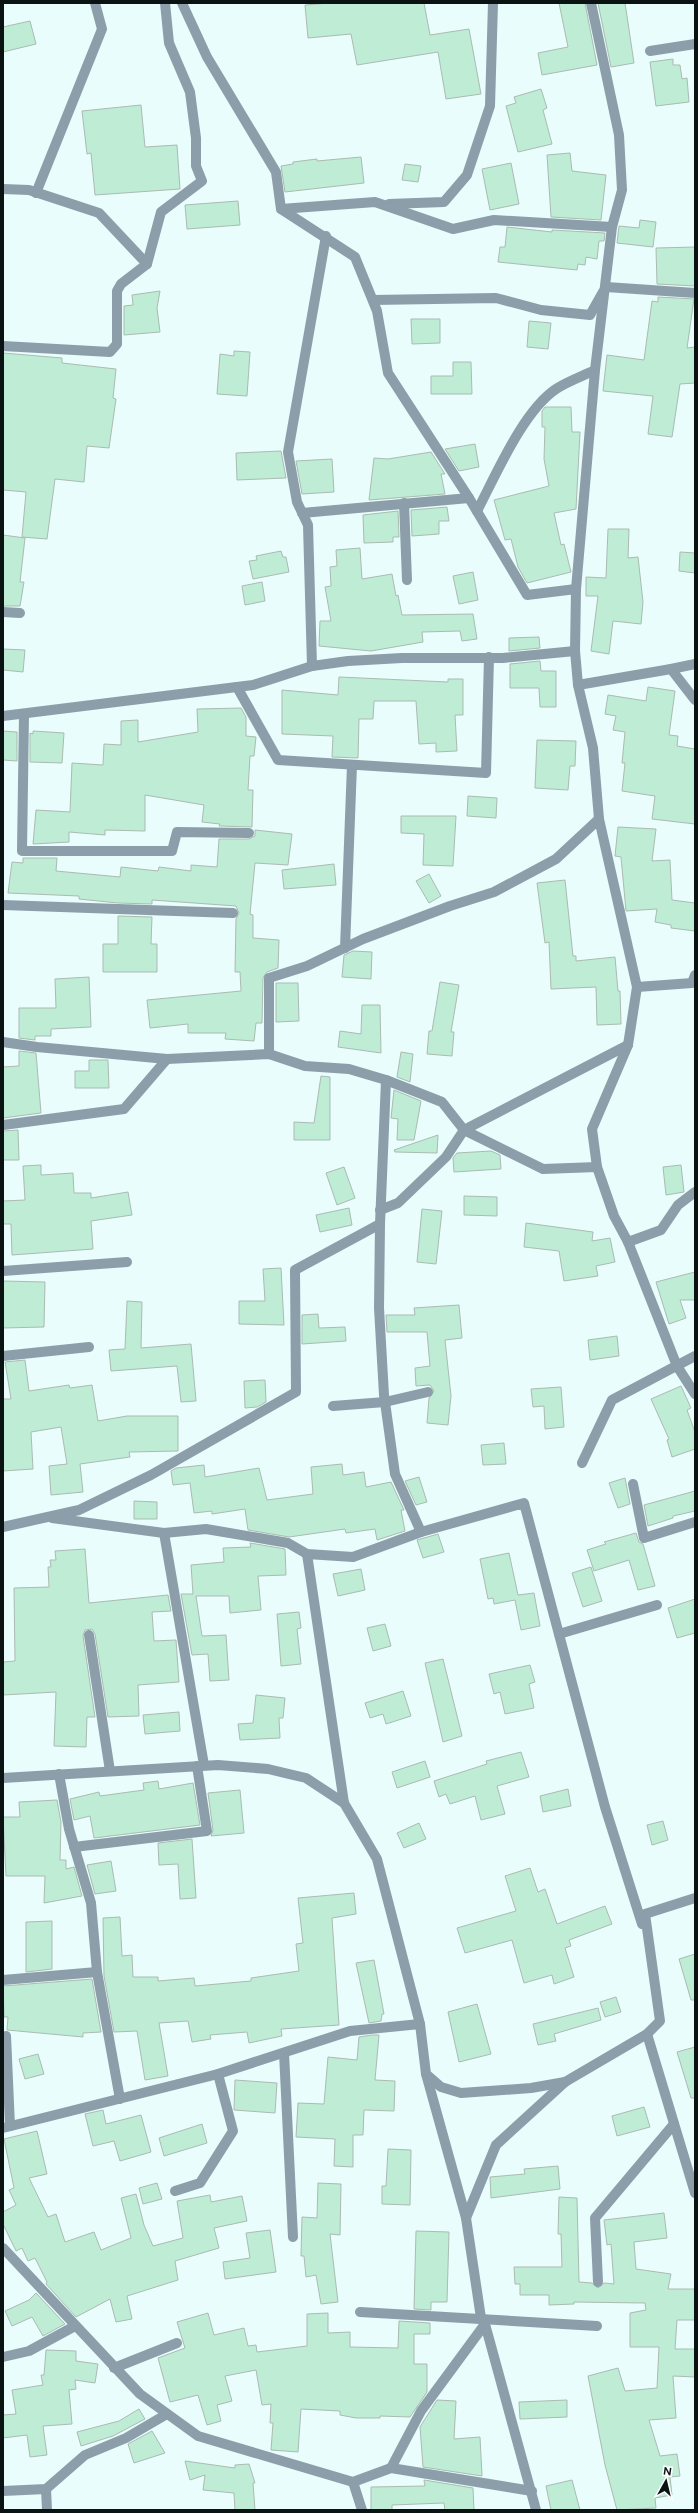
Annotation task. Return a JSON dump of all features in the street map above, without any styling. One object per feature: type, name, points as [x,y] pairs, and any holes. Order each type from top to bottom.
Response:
[{"type":"street","points":[[36,192],[102,29],[95,3]]},
{"type":"street","points":[[3,346],[110,352],[117,344],[117,291],[121,284],[147,264],[161,212],[202,181],[196,166],[196,138],[190,92],[169,43],[165,3]]},
{"type":"street","points":[[182,3],[207,58],[276,172],[282,209],[326,236],[355,257],[377,311],[388,373],[469,498],[527,595],[576,589]]},
{"type":"street","points":[[383,204],[444,202],[467,175],[490,106],[493,3]]},
{"type":"street","points":[[591,3],[619,135],[622,190],[612,227],[595,370],[576,589],[575,651],[578,685],[593,748],[599,819],[638,987],[628,1046],[592,1129],[597,1167],[614,1216],[628,1242],[677,1366],[695,1394]]},
{"type":"street","points":[[650,51],[695,44]]},
{"type":"street","points":[[3,189],[36,192],[99,213],[147,264]]},
{"type":"street","points":[[282,209],[376,202],[453,229],[494,220],[612,227]]},
{"type":"street","points":[[312,666],[308,525],[297,502],[288,452],[326,236]]},
{"type":"street","points":[[606,287],[695,293]]},
{"type":"street","points":[[373,300],[496,298],[541,310],[590,315],[606,287]]},
{"type":"street","points":[[477,511],[512,443],[538,404],[556,389],[595,370]]},
{"type":"street","points":[[302,513],[469,498]]},
{"type":"street","points":[[404,504],[407,580]]},
{"type":"street","points":[[3,612],[20,613]]},
{"type":"street","points":[[3,716],[24,715],[253,685],[312,666],[348,661],[402,658],[462,660],[489,657],[503,658],[575,651]]},
{"type":"street","points":[[237,687],[278,760],[486,773],[489,657]]},
{"type":"street","points":[[578,685],[695,664]]},
{"type":"street","points":[[671,669],[695,700]]},
{"type":"street","points":[[24,715],[22,850],[172,851],[177,832],[249,833]]},
{"type":"street","points":[[345,948],[352,765]]},
{"type":"street","points":[[270,1054],[268,978],[307,966],[345,948],[450,906],[494,892],[556,859],[599,819]]},
{"type":"street","points":[[3,905],[233,913]]},
{"type":"street","points":[[638,987],[692,983],[695,975]]},
{"type":"street","points":[[3,1042],[37,1047],[167,1059],[270,1054],[305,1066],[349,1069],[386,1080],[442,1102],[464,1130],[543,1169],[597,1167]]},
{"type":"street","points":[[380,1210],[398,1203],[446,1157],[464,1130],[628,1046]]},
{"type":"street","points":[[3,1126],[124,1109],[167,1059]]},
{"type":"street","points":[[386,1080],[380,1210],[379,1308],[385,1402],[395,1474],[422,1532]]},
{"type":"street","points":[[628,1242],[661,1230],[678,1205],[695,1192]]},
{"type":"street","points":[[3,1527],[79,1510],[151,1475],[296,1392],[295,1270],[380,1224]]},
{"type":"street","points":[[3,1271],[126,1262]]},
{"type":"street","points":[[3,1356],[89,1347]]},
{"type":"street","points":[[582,1463],[612,1400],[695,1356]]},
{"type":"street","points":[[333,1406],[385,1402],[428,1392]]},
{"type":"street","points":[[633,1484],[644,1538],[695,1522]]},
{"type":"street","points":[[46,1517],[164,1533],[206,1529],[288,1543],[307,1554],[353,1557],[422,1532],[524,1503],[605,1807],[648,1943]]},
{"type":"street","points":[[74,1847],[207,1831],[201,1765],[164,1533]]},
{"type":"street","points":[[307,1554],[344,1803],[377,1859],[420,2024],[426,2074],[466,2218],[483,2321],[532,2491],[536,2510]]},
{"type":"street","points":[[559,1634],[657,1605]]},
{"type":"street","points":[[90,1635],[110,1771]]},
{"type":"street","points":[[3,1778],[201,1765],[268,1769],[306,1778],[344,1803]]},
{"type":"street","points":[[59,1774],[74,1847],[91,1903],[97,1972],[120,2099]]},
{"type":"street","points":[[466,2218],[496,2145],[565,2082],[647,2034],[660,2021],[645,1914],[695,1898]]},
{"type":"street","points":[[3,1980],[97,1972]]},
{"type":"street","points":[[6,2036],[6,2127],[218,2074],[350,2031],[420,2024]]},
{"type":"street","points":[[647,2034],[695,2193]]},
{"type":"street","points":[[284,2053],[293,2237]]},
{"type":"street","points":[[175,2191],[200,2183],[233,2131],[218,2074]]},
{"type":"street","points":[[426,2074],[442,2087],[461,2093],[531,2088],[565,2082]]},
{"type":"street","points":[[598,2282],[595,2218],[674,2124]]},
{"type":"street","points":[[3,2248],[140,2394],[198,2436],[353,2482],[391,2468],[532,2491]]},
{"type":"street","points":[[360,2312],[483,2321],[597,2326]]},
{"type":"street","points":[[391,2468],[420,2411],[483,2321]]},
{"type":"street","points":[[3,2357],[29,2351],[75,2326]]},
{"type":"street","points":[[114,2368],[177,2343]]},
{"type":"street","points":[[3,2491],[46,2489],[85,2455],[126,2438],[167,2414]]},
{"type":"street","points":[[353,2482],[362,2510]]},
{"type":"street","points":[[46,2489],[47,2510]]},
{"type":"building","points":[[329,3],[424,3],[430,35],[469,29],[481,94],[446,99],[438,52],[357,65],[351,34],[308,38],[305,5]]},
{"type":"building","points":[[559,3],[585,3],[597,65],[542,75],[538,53],[568,47]]},
{"type":"building","points":[[598,3],[625,3],[634,63],[611,67]]},
{"type":"building","points":[[30,21],[36,44],[3,52],[3,27]]},
{"type":"building","points":[[673,59],[673,65],[680,65],[682,79],[687,78],[689,102],[656,106],[650,62]]},
{"type":"building","points":[[541,89],[547,108],[543,110],[552,144],[518,152],[506,106],[516,103],[514,97]]},
{"type":"building","points":[[141,105],[145,147],[177,145],[180,189],[95,195],[91,153],[87,154],[82,111]]},
{"type":"building","points":[[570,153],[572,171],[606,175],[601,220],[551,217],[547,155]]},
{"type":"building","points":[[361,157],[364,183],[285,192],[281,166],[293,164],[293,162],[317,159],[317,161]]},
{"type":"building","points":[[511,163],[519,204],[490,210],[482,169]]},
{"type":"building","points":[[405,164],[421,166],[418,182],[402,180]]},
{"type":"building","points":[[238,201],[240,225],[187,229],[185,205]]},
{"type":"building","points":[[640,220],[656,222],[653,247],[617,243],[619,226],[639,228]]},
{"type":"building","points":[[507,227],[552,232],[552,230],[605,233],[604,241],[599,241],[597,259],[586,257],[585,265],[578,264],[577,270],[498,262],[500,247],[505,247]]},
{"type":"building","points":[[695,247],[695,286],[657,284],[656,248]]},
{"type":"building","points":[[160,291],[157,308],[160,332],[124,335],[124,306],[133,305],[132,295]]},
{"type":"building","points":[[658,297],[694,299],[687,348],[695,347],[695,383],[680,384],[672,437],[648,434],[653,396],[603,391],[607,355],[644,360],[652,301],[658,302]]},
{"type":"building","points":[[411,319],[440,319],[440,343],[412,344]]},
{"type":"building","points":[[529,321],[551,323],[548,349],[527,347]]},
{"type":"building","points":[[234,351],[250,352],[247,396],[217,394],[220,354],[234,356]]},
{"type":"building","points":[[3,353],[62,358],[62,363],[116,369],[113,398],[116,399],[109,448],[87,446],[84,482],[55,479],[47,539],[22,537],[26,492],[3,490]]},
{"type":"building","points":[[453,362],[471,362],[472,394],[431,394],[431,376],[453,376]]},
{"type":"building","points":[[545,407],[571,407],[572,432],[580,432],[576,509],[554,513],[561,545],[564,544],[571,572],[527,583],[518,567],[511,539],[505,540],[494,500],[549,486],[544,459],[545,427],[542,427],[542,411]]},
{"type":"building","points":[[475,444],[479,467],[459,471],[445,449]]},
{"type":"building","points":[[281,451],[286,478],[237,480],[236,453]]},
{"type":"building","points":[[431,452],[445,474],[441,474],[445,494],[369,500],[374,458],[388,459]]},
{"type":"building","points":[[332,459],[334,492],[302,494],[296,461]]},
{"type":"building","points":[[447,507],[449,521],[439,521],[439,534],[412,536],[411,510]]},
{"type":"building","points":[[398,511],[399,537],[393,537],[393,542],[364,543],[363,515]]},
{"type":"building","points":[[608,529],[629,529],[628,558],[638,557],[643,602],[641,624],[613,621],[609,654],[591,651],[598,596],[586,596],[586,577],[606,578]]},
{"type":"building","points":[[3,535],[25,538],[20,582],[24,582],[20,606],[3,606]]},
{"type":"building","points":[[360,548],[362,579],[392,574],[396,596],[398,595],[402,615],[473,614],[477,639],[462,641],[460,631],[422,632],[423,642],[371,651],[319,646],[320,621],[331,621],[325,587],[331,586],[330,567],[337,566],[336,550]]},
{"type":"building","points":[[281,551],[283,557],[286,557],[289,572],[253,579],[249,561],[257,560],[256,556]]},
{"type":"building","points":[[680,552],[695,553],[695,573],[679,571]]},
{"type":"building","points":[[473,572],[478,600],[459,604],[453,576]]},
{"type":"building","points":[[262,582],[265,601],[245,605],[242,586]]},
{"type":"building","points":[[539,637],[540,648],[509,651],[509,638]]},
{"type":"building","points":[[3,649],[25,650],[23,672],[3,670]]},
{"type":"building","points":[[540,661],[541,671],[556,671],[556,707],[540,707],[539,688],[510,688],[510,664]]},
{"type":"building","points":[[339,677],[448,682],[448,679],[463,679],[463,715],[455,715],[457,751],[436,752],[436,743],[419,744],[416,701],[374,701],[373,719],[359,719],[358,758],[332,757],[333,736],[282,734],[282,690],[338,695]]},
{"type":"building","points":[[648,687],[675,691],[669,735],[678,736],[677,746],[695,749],[695,824],[652,819],[655,796],[622,791],[625,763],[622,763],[625,732],[613,730],[616,716],[605,714],[608,695],[646,701]]},
{"type":"building","points":[[241,708],[246,717],[246,736],[256,737],[254,756],[250,756],[248,790],[253,790],[252,827],[219,826],[220,824],[202,822],[204,805],[145,795],[145,831],[105,830],[105,835],[69,832],[69,842],[33,844],[36,810],[70,812],[72,763],[103,765],[104,744],[121,745],[121,721],[138,720],[138,742],[198,732],[197,709]]},
{"type":"building","points":[[3,731],[17,732],[17,761],[3,760]]},
{"type":"building","points":[[33,731],[64,733],[62,763],[30,762],[30,733],[33,734]]},
{"type":"building","points":[[537,740],[576,741],[575,766],[570,766],[568,790],[535,788]]},
{"type":"building","points":[[468,796],[497,798],[496,818],[467,816]]},
{"type":"building","points":[[401,816],[456,816],[453,866],[423,865],[424,834],[401,833]]},
{"type":"building","points":[[618,827],[656,829],[652,861],[670,860],[672,900],[695,903],[695,931],[671,928],[671,925],[655,922],[657,909],[626,911],[621,857],[615,856]]},
{"type":"building","points":[[255,830],[292,834],[288,865],[255,863],[250,914],[253,915],[253,938],[279,940],[278,968],[267,972],[263,978],[262,1023],[256,1023],[254,1041],[225,1039],[226,1033],[188,1033],[188,1024],[150,1028],[147,1000],[241,991],[240,972],[235,972],[236,919],[239,913],[236,906],[152,900],[152,904],[118,903],[79,899],[79,896],[8,893],[12,862],[23,863],[23,858],[57,858],[56,871],[120,877],[121,867],[158,871],[159,867],[191,871],[191,865],[217,867],[219,839],[249,839],[255,836]]},
{"type":"building","points":[[334,864],[336,885],[284,889],[282,870]]},
{"type":"building","points":[[429,874],[441,896],[429,903],[416,881]]},
{"type":"building","points":[[565,880],[573,956],[576,956],[576,961],[615,957],[618,991],[620,991],[621,1024],[597,1025],[596,987],[551,989],[549,942],[545,943],[537,883]]},
{"type":"building","points":[[118,916],[152,917],[151,944],[157,944],[157,972],[103,972],[103,944],[118,944]]},
{"type":"building","points":[[353,951],[372,952],[371,979],[342,977],[344,955]]},
{"type":"building","points":[[89,977],[91,1027],[51,1029],[51,1036],[35,1036],[35,1040],[19,1038],[19,1008],[56,1008],[55,979]]},
{"type":"building","points":[[440,982],[459,985],[451,1032],[454,1032],[452,1056],[427,1054],[429,1031],[432,1031]]},
{"type":"building","points":[[276,983],[298,983],[299,1021],[276,1022]]},
{"type":"building","points":[[362,1005],[380,1005],[381,1053],[338,1047],[340,1031],[361,1034]]},
{"type":"building","points":[[19,1051],[36,1053],[41,1113],[3,1118],[3,1067],[19,1066]]},
{"type":"building","points":[[401,1052],[413,1054],[410,1082],[397,1077]]},
{"type":"building","points":[[89,1060],[108,1060],[109,1088],[75,1088],[75,1071],[89,1071]]},
{"type":"building","points":[[321,1076],[330,1077],[330,1140],[294,1140],[294,1122],[314,1123]]},
{"type":"building","points":[[394,1090],[421,1101],[414,1140],[397,1140],[398,1119],[391,1118]]},
{"type":"building","points":[[18,1130],[19,1160],[3,1160],[3,1131]]},
{"type":"building","points":[[438,1135],[437,1153],[395,1152],[394,1150]]},
{"type":"building","points":[[491,1151],[500,1155],[501,1169],[454,1172],[453,1158],[457,1153]]},
{"type":"building","points":[[41,1165],[41,1175],[73,1173],[74,1193],[91,1193],[91,1198],[128,1192],[132,1215],[91,1221],[93,1249],[12,1255],[11,1224],[3,1224],[3,1201],[25,1200],[23,1166]]},
{"type":"building","points":[[681,1165],[684,1192],[666,1195],[663,1167]]},
{"type":"building","points":[[344,1167],[355,1198],[337,1205],[326,1173]]},
{"type":"building","points":[[464,1196],[497,1197],[497,1216],[464,1215]]},
{"type":"building","points":[[349,1208],[352,1225],[320,1232],[316,1215]]},
{"type":"building","points":[[422,1209],[442,1211],[436,1264],[417,1262]]},
{"type":"building","points":[[526,1223],[593,1232],[592,1241],[610,1238],[615,1262],[596,1266],[598,1276],[564,1281],[559,1251],[524,1247]]},
{"type":"building","points":[[281,1268],[284,1325],[239,1324],[239,1301],[265,1301],[263,1269]]},
{"type":"building","points":[[695,1272],[695,1300],[680,1300],[686,1318],[669,1324],[656,1282]]},
{"type":"building","points":[[3,1281],[45,1282],[44,1327],[3,1328]]},
{"type":"building","points":[[127,1301],[142,1302],[141,1348],[191,1344],[196,1401],[181,1402],[177,1366],[111,1371],[109,1350],[125,1349]]},
{"type":"building","points":[[459,1305],[462,1338],[445,1340],[451,1396],[448,1425],[427,1423],[429,1398],[434,1391],[430,1385],[416,1386],[415,1368],[430,1366],[427,1332],[387,1332],[386,1315],[415,1315],[414,1308]]},
{"type":"building","points":[[318,1314],[319,1328],[345,1327],[346,1341],[302,1344],[302,1315]]},
{"type":"building","points":[[617,1336],[619,1356],[590,1360],[588,1340]]},
{"type":"building","points":[[25,1360],[29,1391],[69,1385],[70,1388],[92,1385],[98,1421],[127,1416],[178,1416],[178,1451],[129,1452],[130,1457],[80,1464],[83,1492],[51,1495],[49,1466],[67,1464],[61,1427],[31,1432],[33,1469],[3,1471],[3,1399],[11,1399],[5,1362]]},
{"type":"building","points":[[265,1380],[266,1402],[257,1407],[245,1408],[244,1381]]},
{"type":"building","points":[[681,1386],[691,1408],[687,1410],[695,1432],[695,1449],[672,1457],[667,1440],[669,1439],[651,1399]]},
{"type":"building","points":[[561,1387],[564,1427],[545,1429],[544,1406],[533,1407],[531,1389]]},
{"type":"building","points":[[504,1443],[506,1464],[483,1465],[481,1445]]},
{"type":"building","points":[[342,1464],[343,1475],[364,1472],[366,1487],[391,1482],[404,1510],[401,1510],[405,1531],[377,1540],[375,1529],[346,1533],[345,1529],[289,1537],[248,1530],[245,1509],[212,1514],[212,1511],[194,1513],[190,1483],[173,1485],[171,1471],[176,1468],[204,1465],[205,1477],[259,1468],[267,1500],[313,1494],[311,1467]]},
{"type":"building","points":[[419,1477],[427,1502],[416,1505],[405,1481]]},
{"type":"building","points":[[625,1478],[630,1504],[618,1508],[609,1483]]},
{"type":"building","points":[[695,1491],[695,1511],[673,1516],[673,1518],[648,1526],[644,1505]]},
{"type":"building","points":[[134,1501],[157,1502],[157,1519],[134,1519]]},
{"type":"building","points":[[636,1533],[639,1542],[643,1544],[655,1586],[638,1590],[629,1560],[594,1571],[587,1550],[606,1544],[604,1542]]},
{"type":"building","points":[[438,1534],[444,1552],[423,1558],[417,1540]]},
{"type":"building","points":[[250,1543],[285,1549],[286,1575],[258,1576],[261,1610],[230,1613],[229,1596],[196,1596],[202,1636],[226,1635],[229,1680],[210,1681],[208,1654],[192,1655],[181,1594],[193,1594],[191,1565],[224,1562],[223,1548],[251,1547]]},
{"type":"building","points":[[85,1549],[89,1603],[168,1595],[171,1611],[152,1612],[154,1641],[176,1640],[179,1682],[138,1685],[139,1716],[108,1717],[95,1634],[92,1629],[85,1630],[83,1636],[95,1717],[87,1717],[86,1747],[54,1746],[56,1692],[3,1695],[3,1662],[15,1661],[14,1588],[49,1587],[48,1567],[51,1567],[50,1560],[56,1560],[55,1551]]},
{"type":"building","points":[[509,1553],[518,1595],[534,1593],[540,1626],[521,1630],[515,1600],[494,1604],[493,1598],[488,1599],[480,1559]]},
{"type":"building","points":[[591,1567],[602,1601],[583,1607],[572,1573]]},
{"type":"building","points":[[361,1569],[365,1590],[338,1596],[333,1574]]},
{"type":"building","points":[[695,1599],[695,1633],[677,1638],[668,1608]]},
{"type":"building","points":[[299,1612],[301,1628],[297,1629],[301,1664],[281,1666],[277,1614]]},
{"type":"building","points":[[385,1624],[391,1646],[373,1651],[367,1628]]},
{"type":"building","points":[[443,1659],[462,1736],[443,1742],[425,1663]]},
{"type":"building","points":[[530,1665],[535,1682],[529,1684],[534,1708],[505,1714],[500,1692],[494,1694],[489,1674]]},
{"type":"building","points":[[403,1691],[411,1716],[386,1724],[383,1714],[370,1718],[365,1703]]},
{"type":"building","points":[[256,1695],[285,1698],[283,1718],[279,1718],[280,1738],[240,1740],[238,1724],[253,1723]]},
{"type":"building","points":[[179,1712],[180,1731],[145,1734],[143,1715]]},
{"type":"building","points":[[521,1752],[529,1777],[497,1786],[505,1814],[481,1820],[475,1796],[450,1804],[446,1794],[439,1797],[434,1781],[487,1764],[486,1761]]},
{"type":"building","points":[[425,1761],[430,1777],[397,1788],[392,1772]]},
{"type":"building","points":[[158,1781],[159,1789],[193,1783],[200,1825],[94,1838],[90,1816],[74,1820],[70,1799],[99,1792],[100,1796],[144,1790],[143,1783]]},
{"type":"building","points":[[568,1789],[571,1806],[543,1812],[540,1796]]},
{"type":"building","points":[[240,1790],[244,1833],[211,1836],[213,1830],[208,1793]]},
{"type":"building","points":[[57,1800],[61,1822],[60,1860],[66,1860],[66,1869],[74,1867],[82,1896],[44,1903],[45,1876],[6,1876],[3,1817],[20,1817],[19,1802]]},
{"type":"building","points":[[663,1821],[668,1840],[652,1845],[647,1825]]},
{"type":"building","points":[[419,1823],[426,1839],[404,1848],[397,1833]]},
{"type":"building","points":[[192,1839],[196,1898],[180,1899],[178,1864],[159,1865],[158,1843]]},
{"type":"building","points":[[111,1861],[116,1891],[95,1894],[87,1865]]},
{"type":"building","points":[[530,1868],[538,1892],[545,1889],[557,1924],[605,1906],[612,1924],[569,1940],[571,1946],[565,1948],[574,1977],[554,1984],[552,1975],[524,1983],[512,1940],[465,1953],[457,1928],[516,1911],[505,1876]]},
{"type":"building","points":[[354,1893],[356,1914],[332,1918],[339,2025],[281,2029],[282,2036],[249,2043],[247,2032],[210,2035],[211,2039],[192,2042],[188,2021],[159,2023],[168,2076],[145,2080],[137,2031],[114,2032],[104,1976],[103,1918],[120,1917],[122,1956],[132,1955],[133,1977],[158,1977],[158,1981],[194,1978],[195,1986],[251,1981],[251,1978],[299,1971],[296,1944],[303,1943],[298,1898]]},
{"type":"building","points":[[52,1921],[52,1969],[26,1972],[26,1922]]},
{"type":"building","points":[[695,1954],[695,2000],[691,2000],[679,1959]]},
{"type":"building","points":[[374,1960],[384,2014],[382,2014],[381,2021],[369,2023],[356,1963]]},
{"type":"building","points":[[92,1979],[101,2032],[83,2033],[83,2037],[7,2030],[8,2017],[4,2017],[3,1986]]},
{"type":"building","points":[[616,1997],[621,2012],[605,2017],[600,2002]]},
{"type":"building","points":[[477,2004],[491,2054],[459,2062],[448,2012]]},
{"type":"building","points":[[598,2008],[601,2020],[554,2034],[556,2041],[538,2045],[533,2024]]},
{"type":"building","points":[[379,2035],[375,2080],[395,2081],[394,2111],[364,2110],[363,2135],[353,2135],[353,2167],[334,2166],[335,2139],[296,2137],[298,2103],[324,2104],[328,2057],[357,2060],[359,2037]]},
{"type":"building","points":[[695,2047],[695,2098],[691,2098],[677,2052]]},
{"type":"building","points":[[38,2054],[44,2074],[25,2079],[19,2059]]},
{"type":"building","points":[[235,2080],[277,2083],[275,2113],[234,2110]]},
{"type":"building","points":[[644,2107],[650,2127],[617,2136],[612,2116]]},
{"type":"building","points":[[103,2110],[106,2124],[141,2115],[151,2152],[120,2161],[114,2141],[93,2146],[85,2114]]},
{"type":"building","points":[[202,2124],[207,2143],[164,2156],[159,2138]]},
{"type":"building","points":[[37,2131],[47,2174],[29,2178],[48,2217],[56,2214],[65,2242],[94,2232],[101,2250],[131,2238],[121,2198],[136,2194],[144,2225],[153,2246],[183,2238],[177,2201],[210,2195],[211,2202],[242,2196],[247,2221],[214,2228],[219,2248],[175,2261],[178,2280],[127,2296],[132,2319],[116,2322],[110,2299],[76,2317],[46,2284],[47,2282],[35,2258],[28,2261],[22,2248],[16,2251],[3,2224],[3,2212],[16,2205],[9,2190],[14,2188],[4,2139]]},
{"type":"building","points":[[388,2149],[411,2150],[410,2205],[382,2204],[382,2186],[386,2186]]},
{"type":"building","points":[[558,2166],[560,2189],[491,2198],[490,2177],[525,2174],[524,2169]]},
{"type":"building","points":[[157,2183],[162,2199],[143,2204],[139,2188]]},
{"type":"building","points":[[318,2183],[341,2184],[340,2235],[330,2234],[338,2302],[321,2304],[316,2275],[306,2277],[304,2256],[301,2256],[302,2217],[317,2218]]},
{"type":"building","points":[[559,2197],[577,2198],[579,2282],[592,2283],[598,2288],[604,2283],[614,2284],[611,2244],[607,2245],[604,2220],[664,2213],[667,2238],[634,2242],[636,2269],[671,2274],[668,2289],[695,2289],[695,2320],[677,2320],[675,2349],[695,2349],[695,2377],[673,2376],[676,2418],[649,2420],[660,2456],[677,2454],[680,2476],[670,2477],[672,2495],[655,2498],[656,2508],[617,2510],[605,2465],[588,2376],[618,2368],[625,2391],[657,2388],[659,2347],[630,2347],[630,2313],[646,2310],[645,2303],[574,2302],[574,2304],[549,2305],[549,2295],[520,2295],[520,2284],[515,2284],[514,2267],[562,2267],[561,2234],[558,2234]]},
{"type":"building","points":[[270,2230],[276,2272],[225,2279],[223,2262],[250,2258],[246,2233]]},
{"type":"building","points":[[416,2231],[449,2232],[447,2302],[431,2302],[431,2310],[414,2309]]},
{"type":"building","points":[[36,2293],[65,2324],[43,2336],[32,2317],[12,2326],[5,2311],[29,2300]]},
{"type":"building","points":[[208,2313],[214,2335],[244,2328],[248,2346],[256,2345],[257,2352],[307,2346],[307,2314],[328,2313],[328,2333],[350,2332],[350,2347],[398,2348],[399,2321],[430,2323],[430,2334],[414,2334],[414,2364],[427,2364],[427,2392],[410,2417],[380,2416],[380,2418],[356,2418],[340,2415],[340,2411],[301,2409],[298,2452],[271,2450],[273,2423],[270,2423],[271,2404],[262,2405],[256,2370],[225,2376],[232,2401],[217,2405],[221,2421],[207,2425],[198,2395],[170,2402],[158,2358],[185,2348],[177,2322]]},
{"type":"building","points":[[46,2350],[76,2351],[76,2361],[98,2364],[95,2383],[75,2380],[76,2389],[69,2390],[72,2424],[43,2426],[47,2455],[30,2457],[27,2435],[3,2438],[3,2415],[16,2414],[12,2390],[43,2385],[41,2375],[44,2375]]},
{"type":"building","points":[[437,2400],[456,2401],[454,2439],[480,2437],[482,2476],[423,2467],[420,2427]]},
{"type":"building","points":[[567,2400],[567,2417],[520,2419],[519,2402]]},
{"type":"building","points":[[139,2409],[145,2419],[113,2436],[81,2446],[77,2432],[119,2421]]},
{"type":"building","points":[[152,2431],[165,2453],[134,2463],[128,2444]]},
{"type":"building","points":[[185,2461],[235,2468],[235,2465],[249,2464],[255,2483],[253,2483],[255,2510],[235,2510],[234,2493],[203,2490],[205,2475],[190,2480]]},
{"type":"building","points":[[424,2480],[473,2488],[474,2510],[445,2510],[444,2503],[392,2505],[392,2510],[371,2510],[371,2487],[425,2486]]},
{"type":"building","points":[[572,2480],[580,2510],[551,2510],[546,2486]]}]
